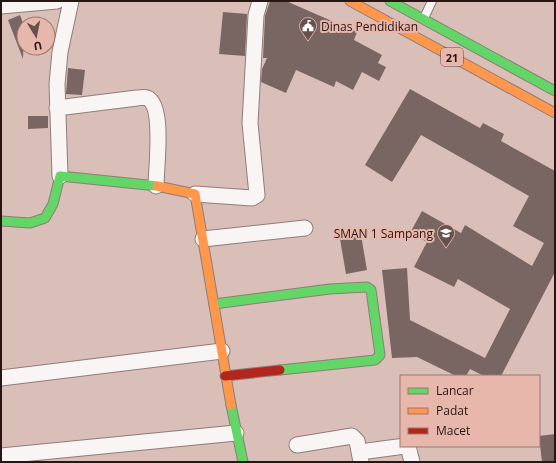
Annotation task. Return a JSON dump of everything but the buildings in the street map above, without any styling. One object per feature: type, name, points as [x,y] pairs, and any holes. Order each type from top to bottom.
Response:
[{"type":"main road","name":"21","points":[[350,1],[419,28],[555,91]]},
{"type":"main road","name":"21","points":[[390,1],[419,28],[555,113]]},
{"type":"main road","points":[[1,222],[30,224],[42,220],[51,211],[60,176],[156,186],[195,194],[225,376],[243,462]]},
{"type":"main road","points":[[214,304],[330,289],[367,287],[370,290],[380,355],[375,360],[225,376]]},
{"type":"street","points":[[1,6],[57,1]]},
{"type":"street","points":[[60,176],[57,84],[60,52],[71,1]]},
{"type":"street","points":[[195,194],[252,198],[256,195],[250,123],[256,15],[260,1]]},
{"type":"street","points":[[57,108],[146,97],[150,99],[153,104],[158,124],[156,186]]},
{"type":"street","points":[[203,239],[305,228]]},
{"type":"street","points":[[1,378],[222,351]]},
{"type":"street","points":[[1,456],[236,433]]},
{"type":"street","points":[[297,445],[349,436],[355,438],[360,457],[401,447]]},
{"type":"street","points":[[409,447],[412,462]]},
{"type":"lane","points":[[419,28],[432,1]]},
{"type":"traffic: fast","points":[[390,1],[555,91]]},
{"type":"traffic: fast","points":[[1,221],[30,223],[45,218],[53,204],[60,176],[157,186]]},
{"type":"traffic: fast","points":[[214,304],[330,289],[367,287],[371,290],[380,355],[375,360],[280,370]]},
{"type":"traffic: fast","points":[[231,405],[243,462]]},
{"type":"traffic: slow","points":[[350,1],[555,113]]},
{"type":"traffic: slow","points":[[157,186],[195,194],[231,405]]},
{"type":"traffic: jam","points":[[225,376],[280,370]]},
{"type":"place","name":"Dinas Pendidikan","points":[[308,41]]},
{"type":"place","name":"SMAN 1 Sampang","points":[[446,248]]}]
